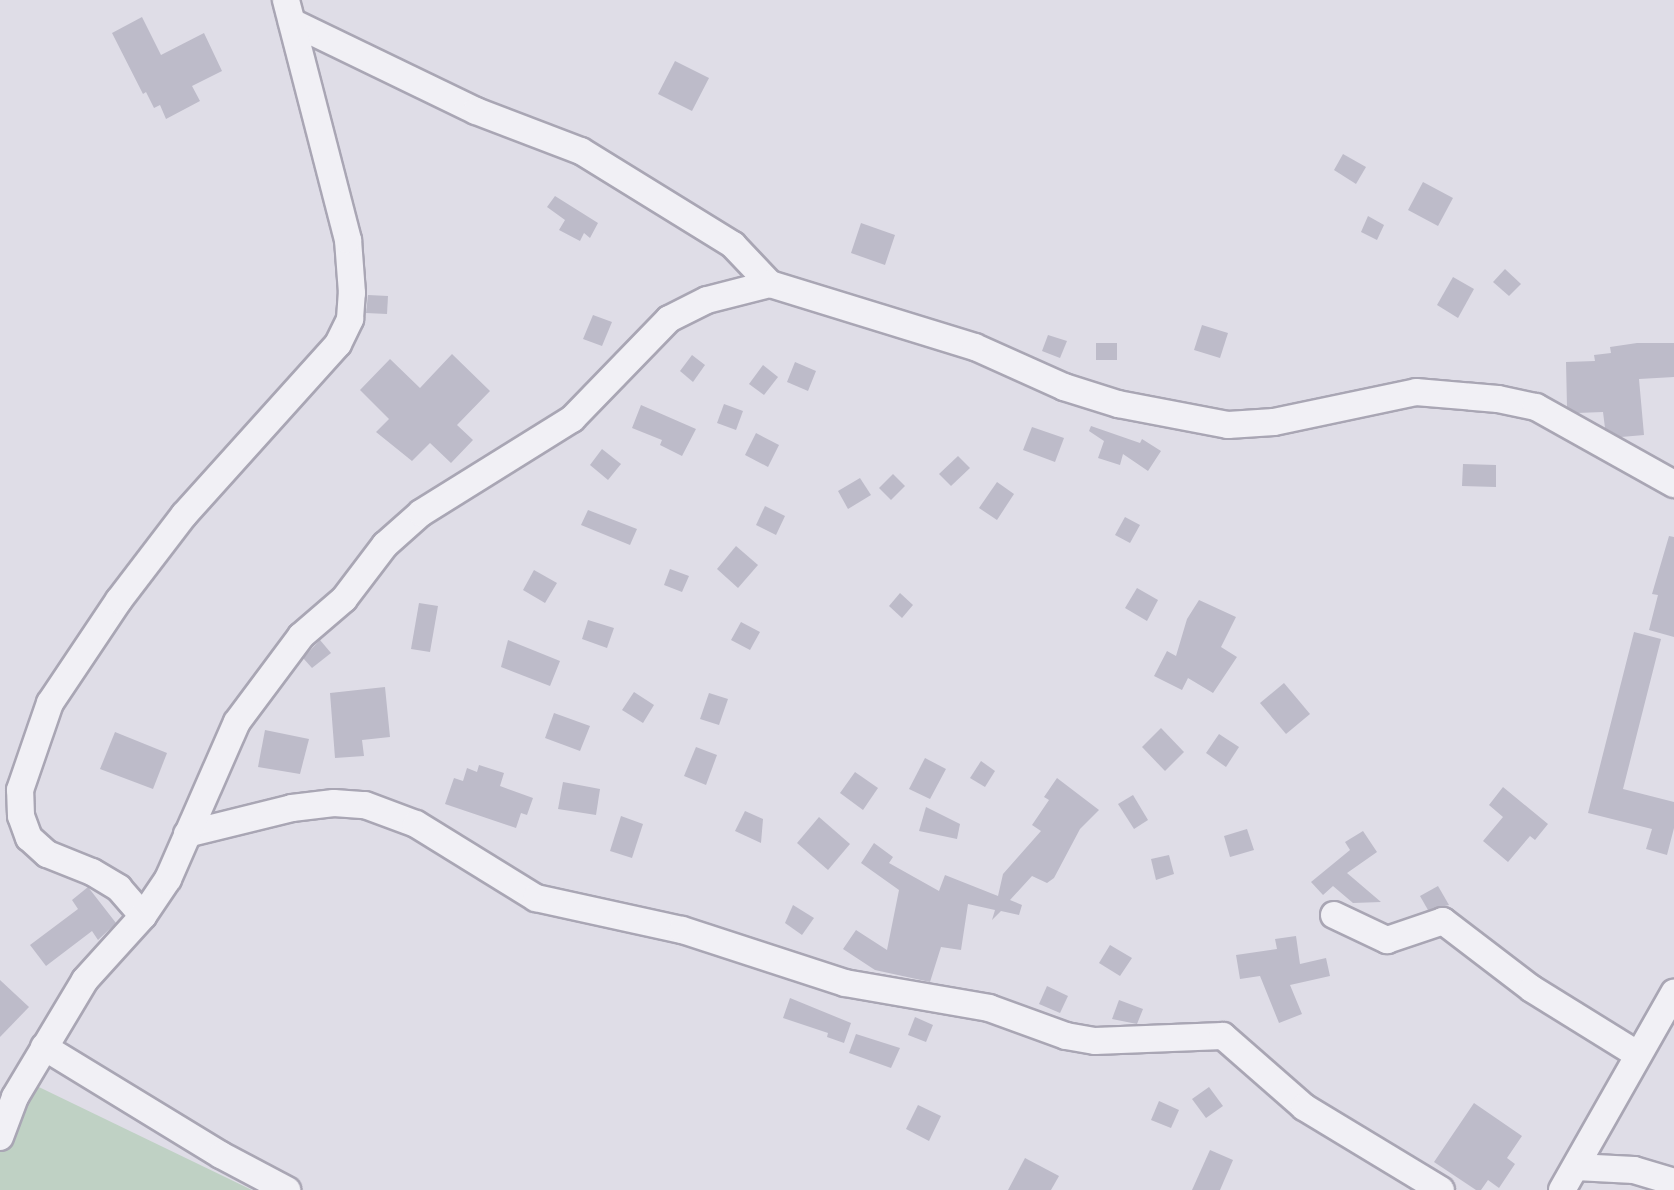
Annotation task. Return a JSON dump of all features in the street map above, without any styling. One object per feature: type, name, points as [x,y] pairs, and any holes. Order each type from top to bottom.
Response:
[{"type":"street","points":[[289,11],[476,111],[581,151],[733,245],[770,284],[975,347],[1064,387],[1118,404],[1228,425],[1274,422],[1416,392],[1498,399],[1536,407],[1674,484]]},
{"type":"street","points":[[143,916],[118,888],[92,872],[47,854],[29,838],[21,816],[20,790],[50,703],[119,600],[184,515],[338,344],[350,319],[352,293],[348,240],[289,11]]},
{"type":"street","points":[[0,1137],[15,1097],[85,980],[143,916],[168,879],[237,722],[262,684],[301,636],[344,599],[385,545],[421,513],[573,419],[669,319],[707,300],[770,284]]},
{"type":"street","points":[[188,834],[292,808],[334,803],[365,805],[416,824],[536,898],[682,930],[845,983],[989,1008],[1066,1036],[1095,1041],[1223,1036],[1304,1107],[1441,1190]]},
{"type":"street","points":[[1334,915],[1387,940],[1443,921],[1532,989],[1637,1054]]},
{"type":"street","points":[[1562,1190],[1637,1054],[1674,993]]},
{"type":"street","points":[[44,1047],[221,1155],[287,1190]]},
{"type":"street","points":[[1576,1167],[1634,1170],[1674,1182]]},
{"type":"green space","points":[[14,1075],[252,1190],[0,1190],[0,1109]]},
{"type":"building","points":[[142,17],[161,55],[204,33],[222,71],[192,86],[200,101],[166,119],[160,105],[154,108],[146,92],[143,94],[112,33]]},
{"type":"building","points":[[675,61],[709,78],[692,111],[658,94]]},
{"type":"building","points":[[1343,154],[1366,167],[1356,184],[1334,170]]},
{"type":"building","points":[[1423,182],[1453,198],[1438,226],[1408,210]]},
{"type":"building","points":[[555,196],[598,223],[590,238],[584,233],[580,241],[559,230],[565,220],[547,207]]},
{"type":"building","points":[[1368,216],[1384,225],[1377,240],[1361,232]]},
{"type":"building","points":[[861,223],[895,235],[885,265],[851,253]]},
{"type":"building","points":[[1505,269],[1521,284],[1509,296],[1493,282]]},
{"type":"building","points":[[1453,277],[1474,289],[1458,318],[1437,305]]},
{"type":"building","points":[[368,295],[388,296],[387,314],[366,313]]},
{"type":"building","points":[[593,315],[612,322],[602,346],[583,339]]},
{"type":"building","points":[[1202,325],[1228,333],[1220,358],[1194,350]]},
{"type":"building","points":[[1048,335],[1067,341],[1060,358],[1042,351]]},
{"type":"building","points":[[1096,343],[1117,343],[1117,360],[1096,360]]},
{"type":"building","points":[[1637,343],[1674,343],[1674,377],[1639,379],[1644,435],[1621,437],[1605,428],[1603,412],[1577,413],[1567,407],[1566,362],[1595,361],[1594,355],[1611,353],[1610,347]]},
{"type":"building","points":[[452,354],[490,391],[457,425],[473,440],[451,463],[430,443],[412,461],[376,432],[389,419],[360,390],[390,359],[420,388]]},
{"type":"building","points":[[692,355],[705,365],[693,382],[680,371]]},
{"type":"building","points":[[795,362],[816,371],[808,391],[787,382]]},
{"type":"building","points":[[763,365],[778,377],[764,395],[749,384]]},
{"type":"building","points":[[724,404],[743,411],[736,430],[717,423]]},
{"type":"building","points":[[641,405],[696,429],[682,456],[660,445],[662,440],[632,428]]},
{"type":"building","points":[[1091,426],[1140,443],[1142,439],[1161,451],[1148,471],[1123,454],[1120,465],[1098,458],[1104,441],[1089,431]]},
{"type":"building","points":[[1032,427],[1064,438],[1055,462],[1023,450]]},
{"type":"building","points":[[756,433],[779,445],[768,467],[745,455]]},
{"type":"building","points":[[602,449],[621,464],[608,480],[590,465]]},
{"type":"building","points":[[958,456],[970,468],[951,486],[939,474]]},
{"type":"building","points":[[1463,464],[1496,465],[1496,487],[1462,486]]},
{"type":"building","points":[[893,474],[905,486],[891,500],[879,488]]},
{"type":"building","points":[[860,478],[871,495],[848,509],[838,491]]},
{"type":"building","points":[[997,482],[1014,494],[997,520],[979,508]]},
{"type":"building","points":[[765,506],[785,516],[776,535],[756,525]]},
{"type":"building","points":[[588,510],[637,529],[630,545],[581,525]]},
{"type":"building","points":[[1125,517],[1140,525],[1130,543],[1115,535]]},
{"type":"building","points":[[1669,536],[1674,537],[1674,637],[1649,630],[1658,595],[1652,594]]},
{"type":"building","points":[[736,546],[758,565],[738,588],[717,569]]},
{"type":"building","points":[[670,569],[689,576],[682,592],[664,585]]},
{"type":"building","points":[[534,570],[557,583],[545,603],[523,590]]},
{"type":"building","points":[[1137,588],[1158,600],[1147,621],[1125,608]]},
{"type":"building","points":[[900,593],[913,605],[902,618],[889,606]]},
{"type":"building","points":[[1199,600],[1236,617],[1221,647],[1237,657],[1213,693],[1188,678],[1182,690],[1154,676],[1167,651],[1176,656],[1187,619]]},
{"type":"building","points":[[419,603],[438,606],[430,652],[411,649]]},
{"type":"building","points":[[588,620],[614,628],[607,648],[582,639]]},
{"type":"building","points":[[741,622],[760,632],[750,650],[731,640]]},
{"type":"building","points":[[1634,632],[1661,639],[1623,789],[1674,802],[1674,828],[1667,855],[1646,849],[1652,829],[1588,813]]},
{"type":"building","points":[[320,640],[331,653],[312,668],[303,658]]},
{"type":"building","points":[[508,640],[560,661],[550,686],[501,667]]},
{"type":"building","points":[[1284,683],[1310,714],[1286,734],[1260,703]]},
{"type":"building","points":[[385,687],[390,737],[362,740],[364,756],[335,758],[330,693]]},
{"type":"building","points":[[634,692],[654,705],[643,723],[622,710]]},
{"type":"building","points":[[709,693],[728,699],[719,725],[700,719]]},
{"type":"building","points":[[554,713],[590,726],[580,751],[545,738]]},
{"type":"building","points":[[1161,728],[1184,752],[1165,771],[1142,747]]},
{"type":"building","points":[[265,730],[309,739],[300,774],[258,767]]},
{"type":"building","points":[[115,732],[167,753],[153,789],[100,769]]},
{"type":"building","points":[[1219,734],[1239,747],[1226,767],[1206,753]]},
{"type":"building","points":[[696,747],[717,755],[706,785],[684,776]]},
{"type":"building","points":[[925,758],[946,769],[930,799],[909,789]]},
{"type":"building","points":[[981,761],[995,771],[985,787],[970,778]]},
{"type":"building","points":[[479,765],[504,773],[500,786],[533,798],[527,815],[521,813],[516,828],[445,804],[454,778],[463,781],[467,768],[477,772]]},
{"type":"building","points":[[855,772],[878,788],[863,810],[840,793]]},
{"type":"building","points":[[1057,778],[1099,810],[1080,829],[1054,878],[1047,883],[1032,876],[1010,900],[1022,905],[1019,915],[1001,911],[992,920],[995,910],[968,904],[961,950],[941,947],[930,982],[875,970],[843,949],[856,930],[887,950],[899,890],[861,863],[874,843],[893,857],[889,863],[939,891],[945,875],[998,896],[1003,874],[1041,831],[1032,825],[1049,800],[1044,797]]},
{"type":"building","points":[[563,782],[600,789],[596,815],[558,809]]},
{"type":"building","points":[[1503,787],[1548,824],[1535,840],[1530,836],[1508,862],[1483,841],[1503,817],[1489,805]]},
{"type":"building","points":[[1133,795],[1148,820],[1134,829],[1118,804]]},
{"type":"building","points":[[926,807],[960,824],[957,839],[919,831]]},
{"type":"building","points":[[745,811],[763,819],[761,843],[735,831]]},
{"type":"building","points":[[621,816],[643,824],[632,858],[610,851]]},
{"type":"building","points":[[819,817],[850,844],[828,870],[797,843]]},
{"type":"building","points":[[1247,829],[1254,850],[1230,857],[1224,836]]},
{"type":"building","points":[[1363,831],[1377,852],[1347,873],[1381,902],[1353,903],[1333,886],[1323,895],[1311,882],[1350,850],[1345,842]]},
{"type":"building","points":[[1169,855],[1174,874],[1156,880],[1151,859]]},
{"type":"building","points":[[1438,886],[1449,905],[1428,910],[1420,896]]},
{"type":"building","points":[[88,887],[116,923],[98,940],[92,931],[46,966],[30,945],[78,909],[72,900]]},
{"type":"building","points":[[793,905],[814,918],[802,935],[785,923]]},
{"type":"building","points":[[1296,936],[1300,964],[1326,958],[1330,976],[1290,985],[1302,1014],[1279,1023],[1260,976],[1240,979],[1236,955],[1277,949],[1275,939]]},
{"type":"building","points":[[1110,945],[1132,958],[1120,976],[1099,963]]},
{"type":"building","points":[[0,980],[29,1007],[0,1037]]},
{"type":"building","points":[[1047,986],[1068,996],[1060,1013],[1039,1004]]},
{"type":"building","points":[[790,998],[851,1023],[844,1043],[827,1037],[828,1033],[783,1018]]},
{"type":"building","points":[[1119,1000],[1143,1009],[1137,1024],[1112,1019]]},
{"type":"building","points":[[915,1017],[933,1025],[926,1042],[908,1035]]},
{"type":"building","points":[[856,1034],[900,1048],[891,1068],[849,1053]]},
{"type":"building","points":[[1209,1087],[1223,1106],[1206,1118],[1192,1099]]},
{"type":"building","points":[[1159,1101],[1179,1110],[1171,1128],[1151,1120]]},
{"type":"building","points":[[1474,1103],[1522,1136],[1507,1158],[1515,1164],[1499,1188],[1488,1180],[1481,1190],[1476,1190],[1434,1162]]},
{"type":"building","points":[[918,1105],[941,1116],[929,1141],[906,1129]]},
{"type":"building","points":[[1210,1150],[1233,1160],[1220,1190],[1192,1190]]},
{"type":"building","points":[[1025,1158],[1059,1176],[1051,1190],[1008,1190]]}]
